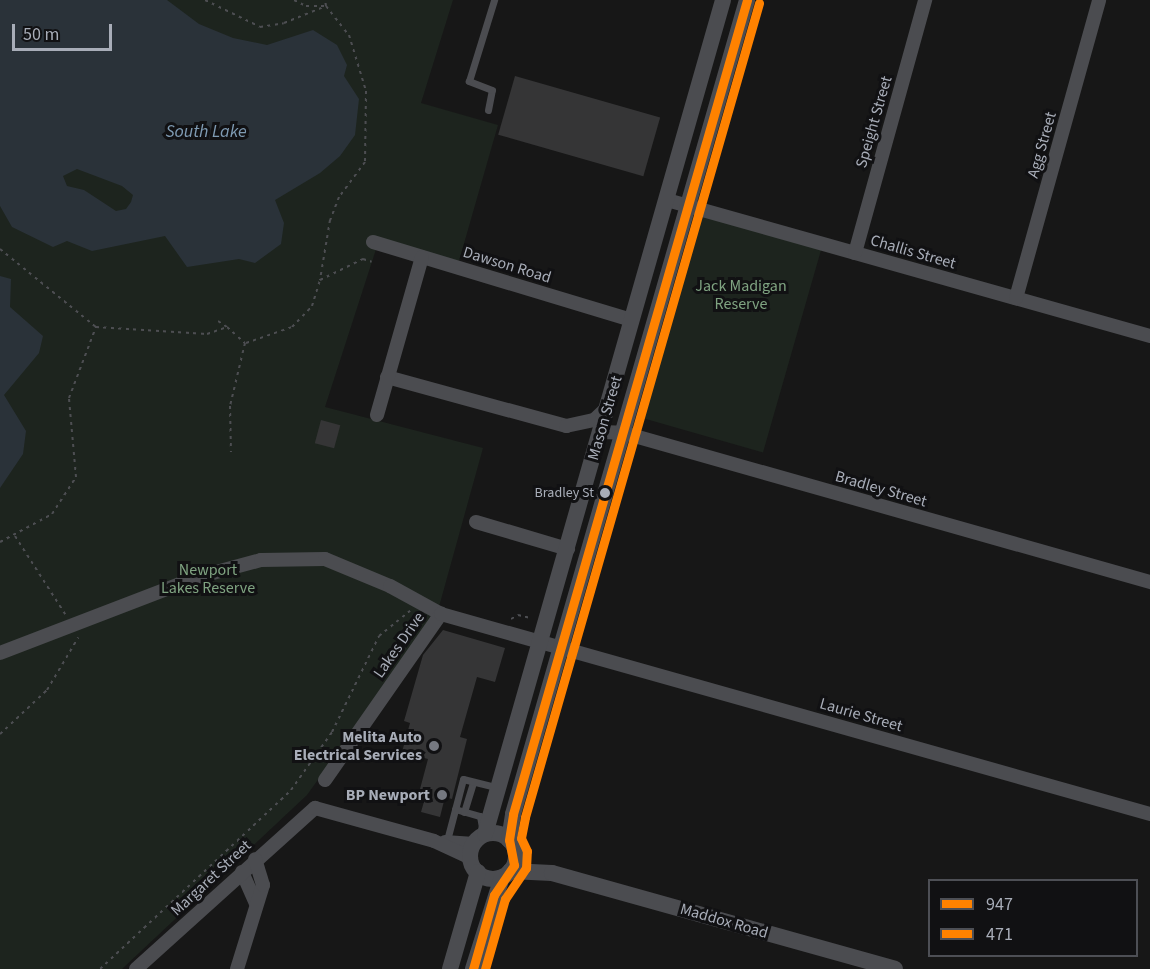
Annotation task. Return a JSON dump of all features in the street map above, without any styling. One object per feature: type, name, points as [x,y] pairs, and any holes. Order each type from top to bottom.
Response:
[{"type":"street","name":"Mason Street","points":[[450,969],[478,849],[500,789],[723,0]]},
{"type":"street","name":"Mason Street","points":[[506,874],[512,846],[515,806],[564,649],[747,0]]},
{"type":"street","name":"Speight Street","points":[[855,253],[925,0]]},
{"type":"street","name":"Agg Street","points":[[1016,298],[1099,0]]},
{"type":"street","name":"Challis Street","points":[[667,200],[1150,336]]},
{"type":"street","name":"Dawson Road","points":[[373,242],[632,320]]},
{"type":"street","points":[[377,415],[422,257]]},
{"type":"street","points":[[387,378],[566,426],[594,420],[609,407]]},
{"type":"street","name":"Bradley Street","points":[[601,432],[624,433],[1150,582]]},
{"type":"street","points":[[476,522],[568,549]]},
{"type":"street","points":[[0,653],[220,570],[293,558],[325,559],[421,601],[441,614]]},
{"type":"street","name":"Lakes Drive","points":[[325,780],[441,614],[564,649]]},
{"type":"street","name":"Laurie Street","points":[[564,649],[1150,814]]},
{"type":"street","name":"Margaret Street","points":[[136,969],[308,811],[327,810],[442,843]]},
{"type":"street","points":[[442,843],[478,849]]},
{"type":"street","name":"Maddox Road","points":[[478,849],[512,846],[552,873]]},
{"type":"street","name":"Maddox Road","points":[[478,849],[506,874],[552,873],[875,966],[895,969]]},
{"type":"street","points":[[237,969],[263,885],[255,859]]},
{"type":"street","points":[[242,872],[256,903]]},
{"type":"street","points":[[473,969],[506,874]]},
{"type":"lane","points":[[488,110],[492,90],[469,81],[494,0]]},
{"type":"lane","points":[[442,843],[463,779],[500,789]]},
{"type":"lane","points":[[464,812],[473,782]]},
{"type":"lane","points":[[455,809],[480,816],[478,849]]},
{"type":"path","points":[[205,0],[260,27],[284,24],[326,6]]},
{"type":"path","points":[[294,0],[306,6],[326,6]]},
{"type":"path","points":[[245,343],[292,327],[312,306],[320,280],[330,220],[339,197],[365,162],[368,132],[361,62],[349,34],[326,6],[325,0]]},
{"type":"path","points":[[0,249],[96,327],[207,334],[227,327]]},
{"type":"path","points":[[320,280],[363,259],[372,262]]},
{"type":"path","points":[[218,321],[245,343]]},
{"type":"path","points":[[0,542],[15,536],[52,514],[76,477],[69,398],[96,327]]},
{"type":"path","points":[[231,452],[230,406],[245,343]]},
{"type":"path","points":[[15,536],[73,626]]},
{"type":"path","points":[[100,969],[291,790],[332,732],[378,636],[421,601]]},
{"type":"path","points":[[0,734],[47,690],[89,620]]},
{"type":"green space","name":"Newport Lakes Reserve","points":[[0,0],[453,0],[421,103],[498,125],[459,261],[379,240],[325,407],[483,448],[437,614],[307,795],[122,969],[0,969]]},
{"type":"green space","name":"Jack Madigan Reserve","points":[[697,211],[822,247],[763,453],[638,417]]},
{"type":"water","name":"South Lake","points":[[0,0],[167,0],[199,24],[233,38],[267,45],[313,30],[337,45],[347,65],[344,76],[359,99],[355,135],[340,156],[320,173],[275,200],[284,223],[281,244],[255,263],[239,259],[187,267],[165,236],[92,251],[67,241],[53,247],[12,227],[0,206]],"holes":[[[77,169],[122,186],[133,195],[126,209],[116,211],[84,190],[67,186],[63,176]]]},
{"type":"water","points":[[0,276],[11,279],[10,307],[43,336],[39,353],[4,395],[26,431],[23,454],[0,488]]},
{"type":"building","points":[[515,76],[660,118],[643,176],[498,135]]},
{"type":"building","points":[[321,420],[340,425],[334,448],[315,443]]},
{"type":"building","points":[[443,630],[505,648],[495,682],[477,677],[460,737],[467,739],[452,799],[445,797],[440,817],[421,812],[427,791],[420,789],[428,759],[402,752],[410,723],[404,721],[423,655]]},
{"type":"transit line","name":"947","points":[[473,969],[494,895],[514,865],[509,840],[513,814],[747,0]]},
{"type":"transit line","name":"471","points":[[485,969],[505,899],[526,868],[527,851],[521,838],[525,817],[759,3]]},
{"type":"place","name":"Bradley St","points":[[605,493]]},
{"type":"place","name":"Melita Auto Electrical Services","points":[[434,746]]},
{"type":"place","name":"BP Newport","points":[[442,795]]}]
